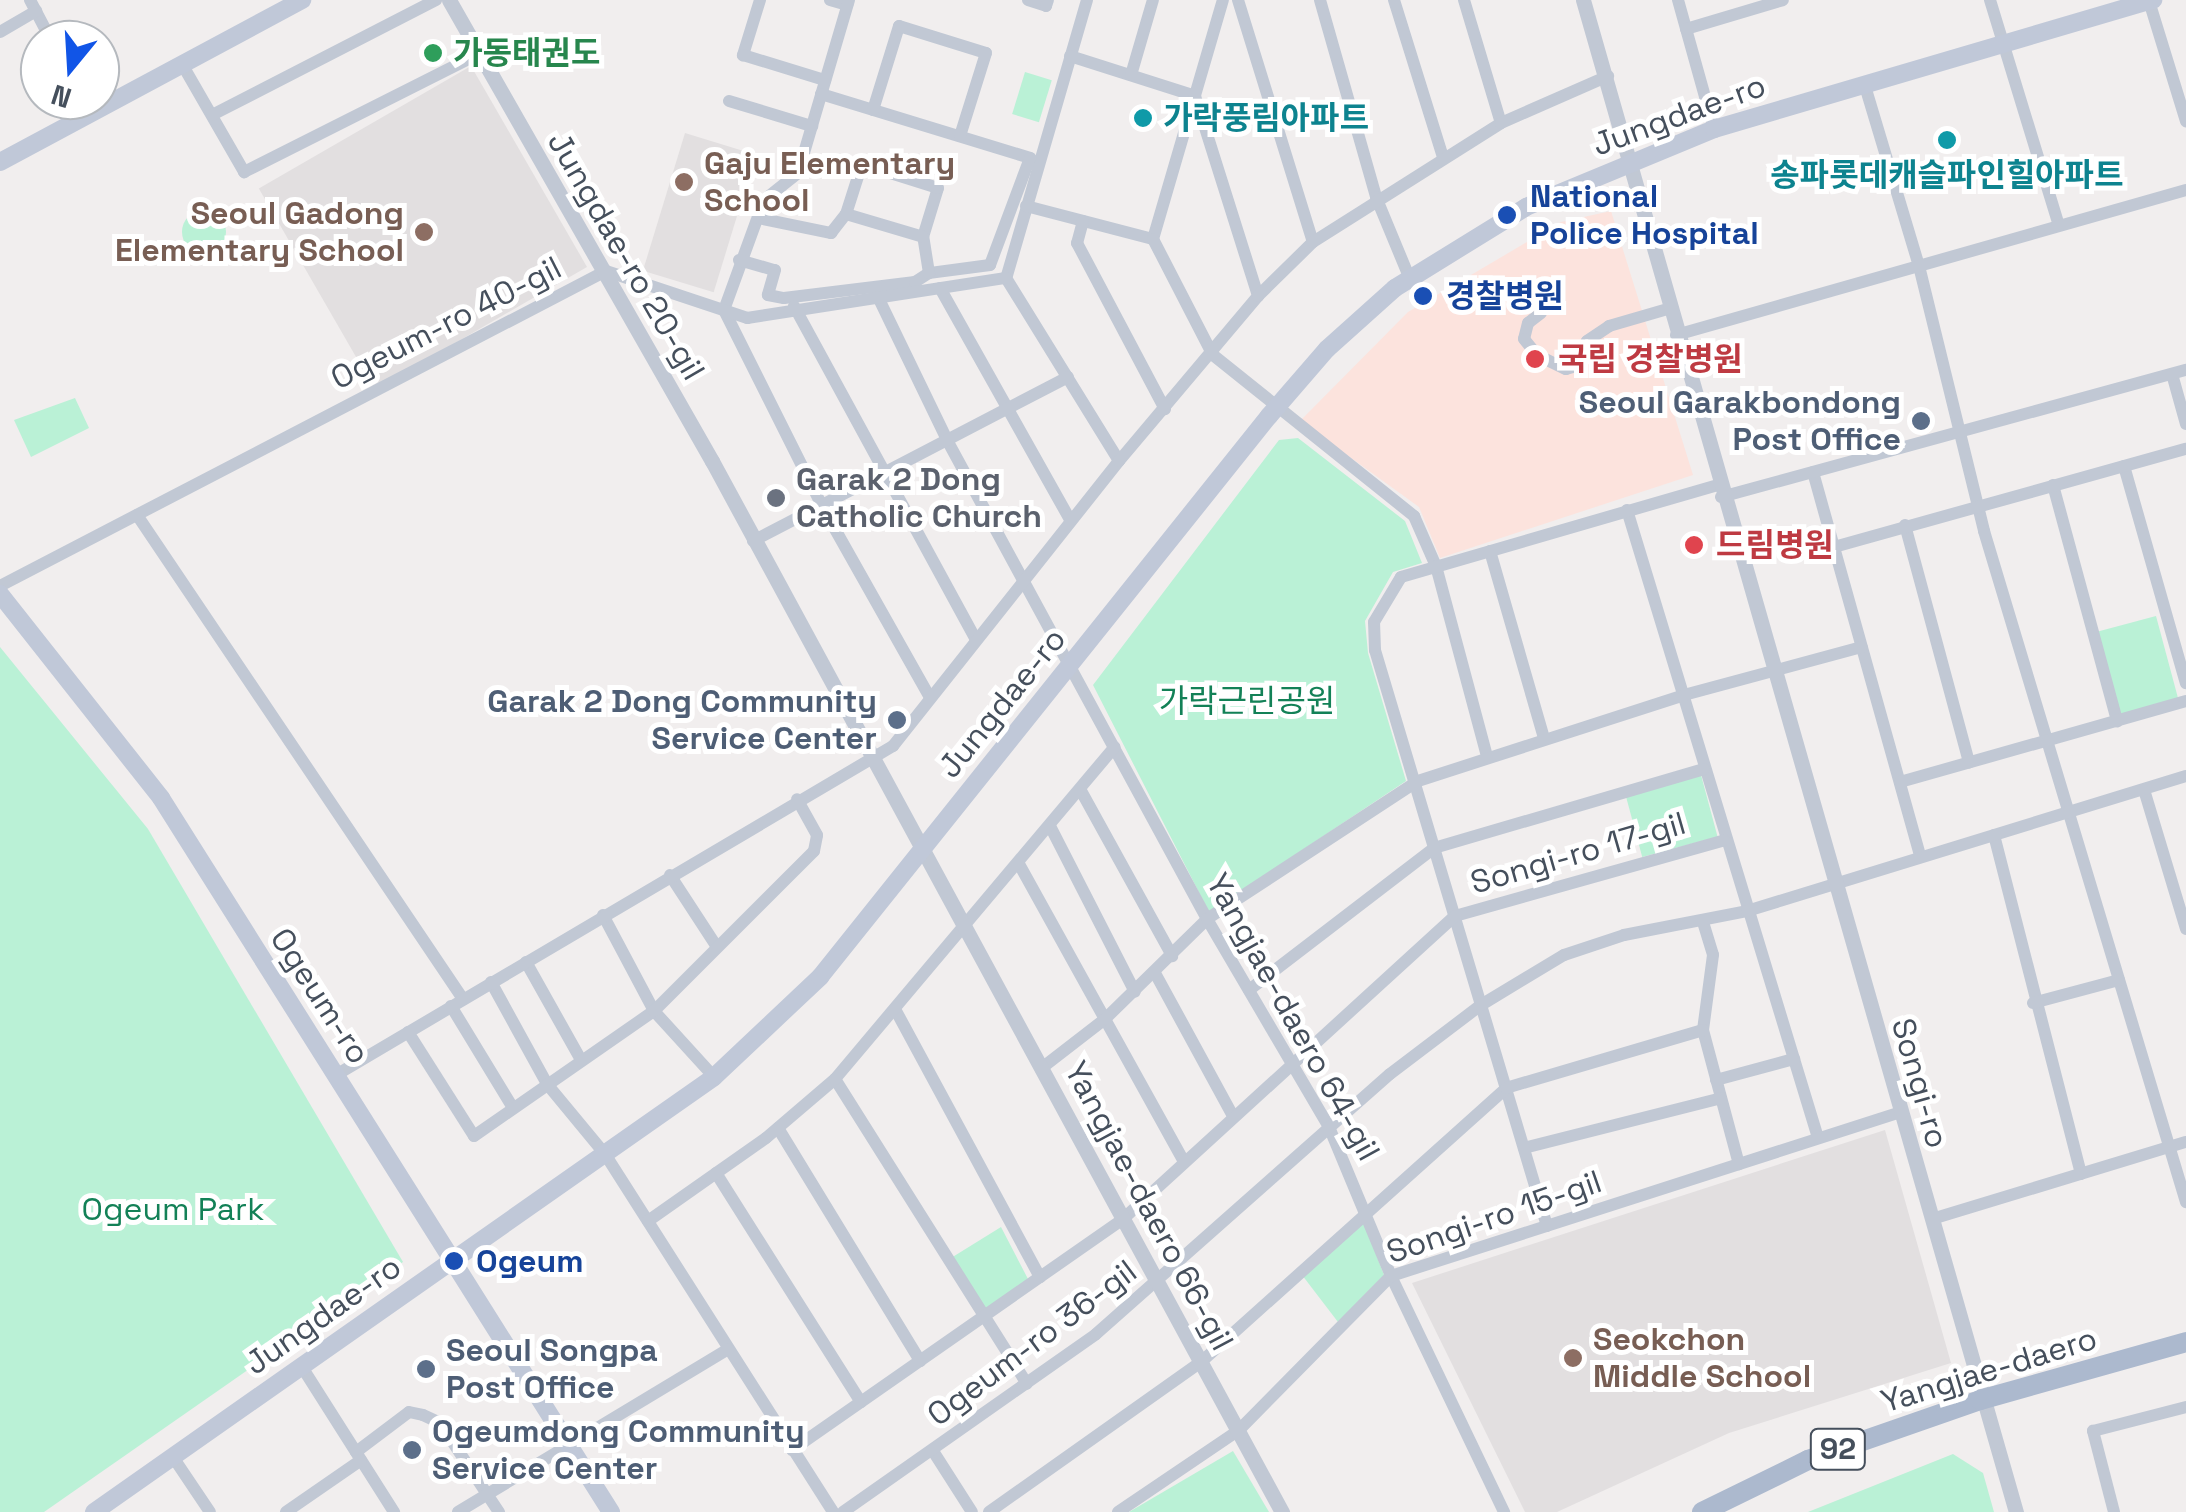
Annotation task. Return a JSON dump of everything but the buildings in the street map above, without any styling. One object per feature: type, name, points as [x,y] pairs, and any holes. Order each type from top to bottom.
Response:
[{"type":"main road","points":[[120,92],[302,0]]},
{"type":"main road","name":"Jungdae-ro","points":[[94,1512],[714,1076],[820,977],[1327,348],[1410,279],[1526,206],[1714,128],[2151,1]]},
{"type":"main road","points":[[0,162],[66,120]]},
{"type":"main road","name":"Ogeum-ro","points":[[0,594],[161,798],[610,1512]]},
{"type":"main road","name":"Yangjae-daero","points":[[1702,1512],[1808,1460],[1980,1400],[2186,1342]]},
{"type":"street","points":[[212,116],[436,0]]},
{"type":"street","name":"Jungdae-ro 20-gil","points":[[448,0],[606,272],[921,849]]},
{"type":"street","points":[[760,0],[743,55],[825,80]]},
{"type":"street","points":[[830,0],[848,3],[798,173],[764,200],[724,310],[822,506],[930,698]]},
{"type":"street","points":[[1028,0],[1046,6],[1048,0]]},
{"type":"street","points":[[1087,0],[1006,278],[1120,460]]},
{"type":"street","points":[[1131,75],[1153,0]]},
{"type":"street","points":[[1224,0],[1153,238],[1213,355],[1275,410],[1414,516],[1436,566],[1487,756]]},
{"type":"street","points":[[1238,0],[1313,242]]},
{"type":"street","points":[[1320,0],[1376,197],[1410,279]]},
{"type":"street","points":[[1394,0],[1443,157]]},
{"type":"street","points":[[1464,0],[1502,122]]},
{"type":"street","name":"Songi-ro","points":[[1583,0],[1608,76],[1668,309],[1770,670],[1932,1219],[1980,1400],[2016,1512]]},
{"type":"street","points":[[1678,0],[1714,128]]},
{"type":"street","points":[[1686,29],[1783,0]]},
{"type":"street","points":[[1990,0],[2060,225]]},
{"type":"street","points":[[2151,1],[2185,112]]},
{"type":"street","points":[[0,32],[33,6]]},
{"type":"street","points":[[873,110],[899,26],[934,36],[986,52],[960,136]]},
{"type":"street","points":[[182,64],[244,172],[477,55]]},
{"type":"street","points":[[1070,56],[1195,96]]},
{"type":"street","points":[[336,1075],[893,746],[1120,460],[1213,355],[1258,296],[1313,242],[1376,197],[1502,122],[1608,76]]},
{"type":"street","points":[[1865,86],[1919,266],[1956,432],[1977,506],[2186,1202]]},
{"type":"street","points":[[739,260],[775,270],[768,295],[784,298],[915,282],[929,273],[990,265],[1030,158],[821,94]]},
{"type":"street","points":[[1195,96],[1258,296]]},
{"type":"street","points":[[729,101],[812,126]]},
{"type":"street","points":[[758,218],[831,233],[846,214],[862,164],[938,188],[923,238],[929,273]]},
{"type":"street","points":[[1676,336],[2186,190]]},
{"type":"street","points":[[1026,206],[1153,238]]},
{"type":"street","points":[[846,214],[923,238]]},
{"type":"street","points":[[1083,221],[1078,243],[1165,409]]},
{"type":"street","name":"Ogeum-ro 40-gil","points":[[0,586],[606,272],[748,318],[794,306],[1006,278]]},
{"type":"street","points":[[940,288],[1071,521]]},
{"type":"street","name":"Yangjae-daero 64-gil","points":[[878,296],[947,440],[1288,1064],[1329,1127],[1391,1276],[1504,1512]]},
{"type":"street","points":[[794,306],[976,640]]},
{"type":"street","points":[[1541,312],[1524,340],[1537,355],[1566,369],[1579,365],[1587,341],[1609,326],[1668,309]]},
{"type":"street","points":[[1547,1226],[1434,848],[1418,780],[1376,650],[1374,622],[1401,577],[1627,510],[1813,472],[2179,372],[2186,424]]},
{"type":"street","points":[[753,541],[1068,378]]},
{"type":"street","points":[[1834,547],[2186,449]]},
{"type":"street","points":[[2124,466],[2186,683]]},
{"type":"street","points":[[1813,472],[1920,856]]},
{"type":"street","points":[[2053,485],[2117,720]]},
{"type":"street","points":[[1627,510],[1818,1138]]},
{"type":"street","points":[[137,515],[457,1003],[513,1108]]},
{"type":"street","points":[[1906,525],[1968,764]]},
{"type":"street","points":[[1490,551],[1544,738]]},
{"type":"street","points":[[1043,1067],[1105,1019],[1208,920],[1418,780],[1682,696],[1862,647]]},
{"type":"street","points":[[1900,782],[2186,701]]},
{"type":"street","points":[[648,1221],[778,1128],[835,1079],[1115,747]]},
{"type":"street","points":[[1249,990],[1434,848],[1704,769]]},
{"type":"street","name":"Ogeum-ro 36-gil","points":[[843,1512],[1027,1384],[1157,1285],[1329,1127],[1481,1005],[1564,955],[1624,935],[1747,911],[1832,880],[2145,792],[2186,776]]},
{"type":"street","points":[[1080,789],[1172,956]]},
{"type":"street","points":[[2145,792],[2186,929]]},
{"type":"street","points":[[408,1032],[474,1136],[654,1010],[814,851],[817,835],[797,800]]},
{"type":"street","points":[[1050,826],[1135,992]]},
{"type":"street","points":[[1994,835],[2033,1003],[2082,1174]]},
{"type":"street","name":"Songi-ro 17-gil","points":[[792,1450],[1122,1219],[1455,916],[1726,840]]},
{"type":"street","name":"Yangjae-daero 66-gil","points":[[921,849],[1282,1512]]},
{"type":"street","points":[[1019,864],[1184,1162]]},
{"type":"street","points":[[670,876],[717,948]]},
{"type":"street","points":[[603,915],[654,1010],[714,1076]]},
{"type":"street","points":[[1704,922],[1713,955],[1702,1030],[1739,1164]]},
{"type":"street","points":[[526,962],[581,1060]]},
{"type":"street","points":[[1155,973],[1233,1116]]},
{"type":"street","points":[[2033,1003],[2119,980]]},
{"type":"street","points":[[491,982],[546,1084],[605,1154],[832,1512]]},
{"type":"street","points":[[895,1009],[1040,1277]]},
{"type":"street","points":[[989,1512],[1200,1362],[1364,1209],[1506,1088],[1702,1030]]},
{"type":"street","points":[[1716,1080],[1794,1059]]},
{"type":"street","points":[[835,1079],[981,1318],[1027,1384]]},
{"type":"street","points":[[1524,1148],[1721,1098]]},
{"type":"street","name":"Songi-ro 15-gil","points":[[1118,1512],[1239,1430],[1391,1276],[1900,1112]]},
{"type":"street","points":[[778,1128],[920,1361]]},
{"type":"street","points":[[1932,1219],[2186,1142]]},
{"type":"street","points":[[716,1173],[861,1402]]},
{"type":"street","points":[[458,1512],[728,1349]]},
{"type":"street","points":[[302,1367],[394,1512]]},
{"type":"street","points":[[2114,1512],[2093,1432],[2186,1407]]},
{"type":"street","points":[[295,1509],[409,1412],[440,1423],[500,1512]]},
{"type":"street","name":"Ogeum-ro 36-gil","points":[[933,1451],[972,1512]]},
{"type":"street","points":[[174,1457],[210,1512]]},
{"type":"shaded area","points":[[471,66],[587,267],[375,389],[259,188]]},
{"type":"shaded area","points":[[685,133],[756,155],[714,292],[643,271]]},
{"type":"shaded area","name":"국립 경찰병원","points":[[1611,211],[1693,475],[1440,558],[1419,507],[1300,421],[1408,312],[1561,222]]},
{"type":"shaded area","points":[[1885,1130],[1951,1363],[1729,1433],[1557,1512],[1525,1512],[1412,1283]]},
{"type":"green space","points":[[1025,72],[1052,80],[1039,122],[1012,114]]},
{"type":"green space","points":[[204,210],[220,216],[226,232],[220,248],[204,254],[188,248],[182,232],[188,216]]},
{"type":"green space","points":[[75,398],[89,428],[31,457],[14,420]]},
{"type":"green space","name":"가락근린공원","points":[[1298,438],[1405,521],[1422,563],[1393,572],[1365,621],[1368,653],[1406,781],[1209,912],[1093,685],[1279,440]]},
{"type":"green space","points":[[2156,616],[2179,700],[2119,716],[2096,632]]},
{"type":"green space","name":"Ogeum Park","points":[[0,647],[148,829],[403,1262],[44,1512],[0,1512]]},
{"type":"green space","points":[[1701,775],[1718,837],[1642,857],[1626,795]]},
{"type":"green space","points":[[1363,1220],[1384,1275],[1338,1322],[1302,1275]]},
{"type":"green space","points":[[1001,1227],[1028,1279],[982,1312],[951,1258]]},
{"type":"green space","points":[[1233,1451],[1269,1512],[1129,1512]]},
{"type":"green space","points":[[1953,1454],[1983,1473],[1994,1512],[1808,1512]]},
{"type":"place","name":"가동태권도","points":[[433,53]]},
{"type":"place","name":"가락풍림아파트","points":[[1143,118]]},
{"type":"place","name":"송파롯데캐슬파인힐아파트","points":[[1947,140]]},
{"type":"place","name":"Gaju Elementary School","points":[[684,182]]},
{"type":"place","name":"National Police Hospital","points":[[1507,215]]},
{"type":"place","name":"Seoul Gadong Elementary School","points":[[424,232]]},
{"type":"place","name":"경찰병원","points":[[1423,296]]},
{"type":"place","name":"국립 경찰병원","points":[[1535,359]]},
{"type":"place","name":"Seoul Garakbondong Post Office","points":[[1921,421]]},
{"type":"place","name":"Garak 2 Dong Catholic Church","points":[[776,498]]},
{"type":"place","name":"드림병원","points":[[1694,545]]},
{"type":"place","name":"Garak 2 Dong Community Service Center","points":[[897,720]]},
{"type":"place","name":"Ogeum","points":[[454,1261]]},
{"type":"place","name":"Seokchon Middle School","points":[[1573,1358]]},
{"type":"place","name":"Seoul Songpa Post Office","points":[[426,1369]]},
{"type":"place","name":"Ogeumdong Community Service Center","points":[[412,1450]]}]
